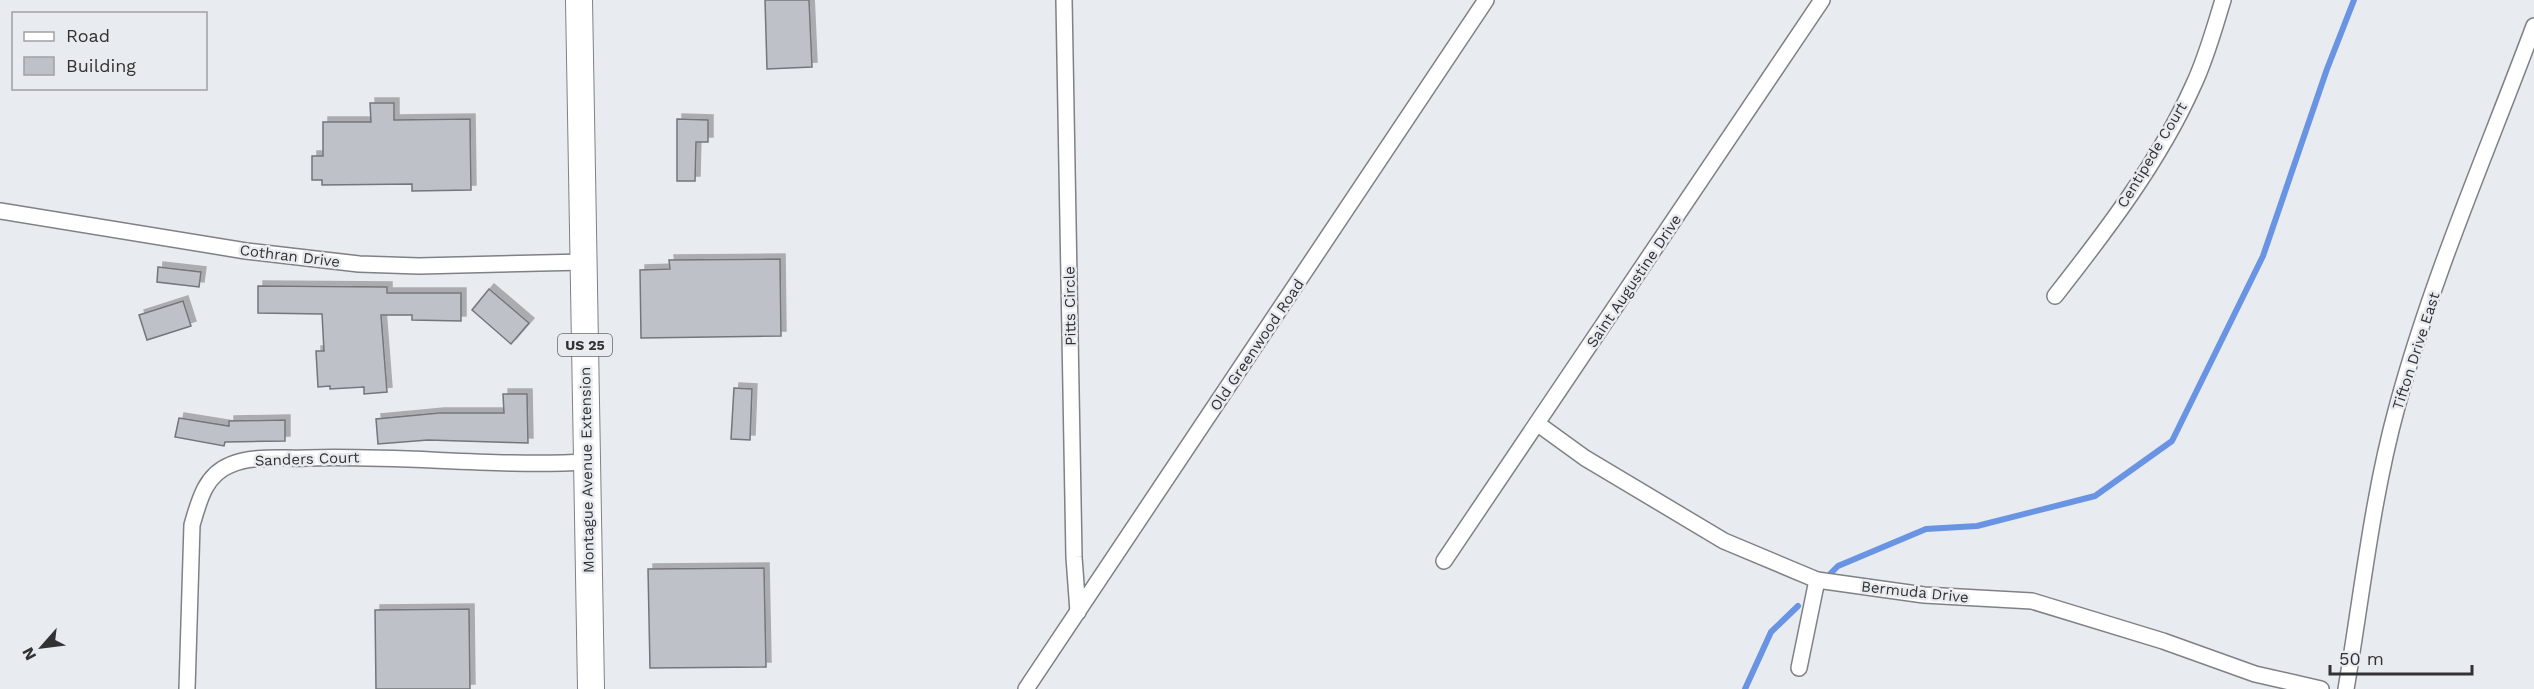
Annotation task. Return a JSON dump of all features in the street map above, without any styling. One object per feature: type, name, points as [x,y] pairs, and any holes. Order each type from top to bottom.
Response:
[{"type":"highway","name":"Montague Avenue Extension","points":[[579,0],[591,689]]},
{"type":"street","name":"Pitts Circle","points":[[1064,0],[1074,545],[1078,612]]},
{"type":"street","name":"Old Greenwood Road","points":[[1026,689],[1486,0]]},
{"type":"street","name":"Saint Augustine Drive","points":[[1444,561],[1822,0]]},
{"type":"street","name":"Centipede Court","points":[[2055,296],[2099,240],[2164,141],[2193,86],[2223,0]]},
{"type":"street","name":"Tifton Drive East","points":[[2346,689],[2385,458],[2397,408],[2418,336],[2534,26]]},
{"type":"street","name":"Cothran Drive","points":[[0,211],[246,251],[335,262],[419,266],[584,262]]},
{"type":"street","name":"Bermuda Drive","points":[[1538,424],[1585,458],[1724,541],[1817,580],[1924,595],[2032,601],[2163,641],[2255,674],[2321,689]]},
{"type":"street","name":"Sanders Court","points":[[188,689],[192,525],[200,498],[208,482],[230,465],[251,459],[345,457],[539,465],[587,462]]},
{"type":"street","points":[[1799,668],[1817,580]]},
{"type":"building","points":[[765,0],[809,0],[812,67],[767,69]]},
{"type":"building","points":[[370,103],[394,103],[394,120],[470,119],[471,190],[412,191],[412,184],[322,185],[322,180],[312,180],[312,156],[323,156],[323,122],[371,122]]},
{"type":"building","points":[[677,119],[708,120],[708,142],[696,142],[695,181],[677,181]]},
{"type":"building","points":[[780,259],[781,336],[641,338],[640,270],[670,269],[669,260]]},
{"type":"building","points":[[158,267],[201,272],[199,287],[157,282]]},
{"type":"building","points":[[258,286],[387,287],[387,293],[461,293],[461,321],[412,320],[412,315],[381,315],[387,392],[364,394],[364,387],[330,389],[330,386],[318,387],[316,351],[324,351],[322,314],[258,313]]},
{"type":"building","points":[[489,289],[529,323],[511,344],[472,310]]},
{"type":"building","points":[[183,301],[191,326],[147,340],[139,315]]},
{"type":"building","points":[[734,388],[752,389],[750,440],[731,439]]},
{"type":"building","points":[[503,394],[527,394],[528,443],[428,440],[378,444],[376,419],[439,413],[504,413]]},
{"type":"building","points":[[179,418],[229,426],[229,421],[285,420],[285,441],[225,442],[224,446],[175,437]]},
{"type":"building","points":[[764,568],[766,667],[650,668],[648,569]]},
{"type":"building","points":[[469,609],[470,689],[376,689],[375,610]]},
{"type":"waterway","points":[[1831,573],[1838,566],[1926,529],[1977,526],[2095,496],[2172,441],[2263,256],[2327,69],[2354,0]]},
{"type":"waterway","points":[[1745,689],[1771,632],[1798,606]]}]
